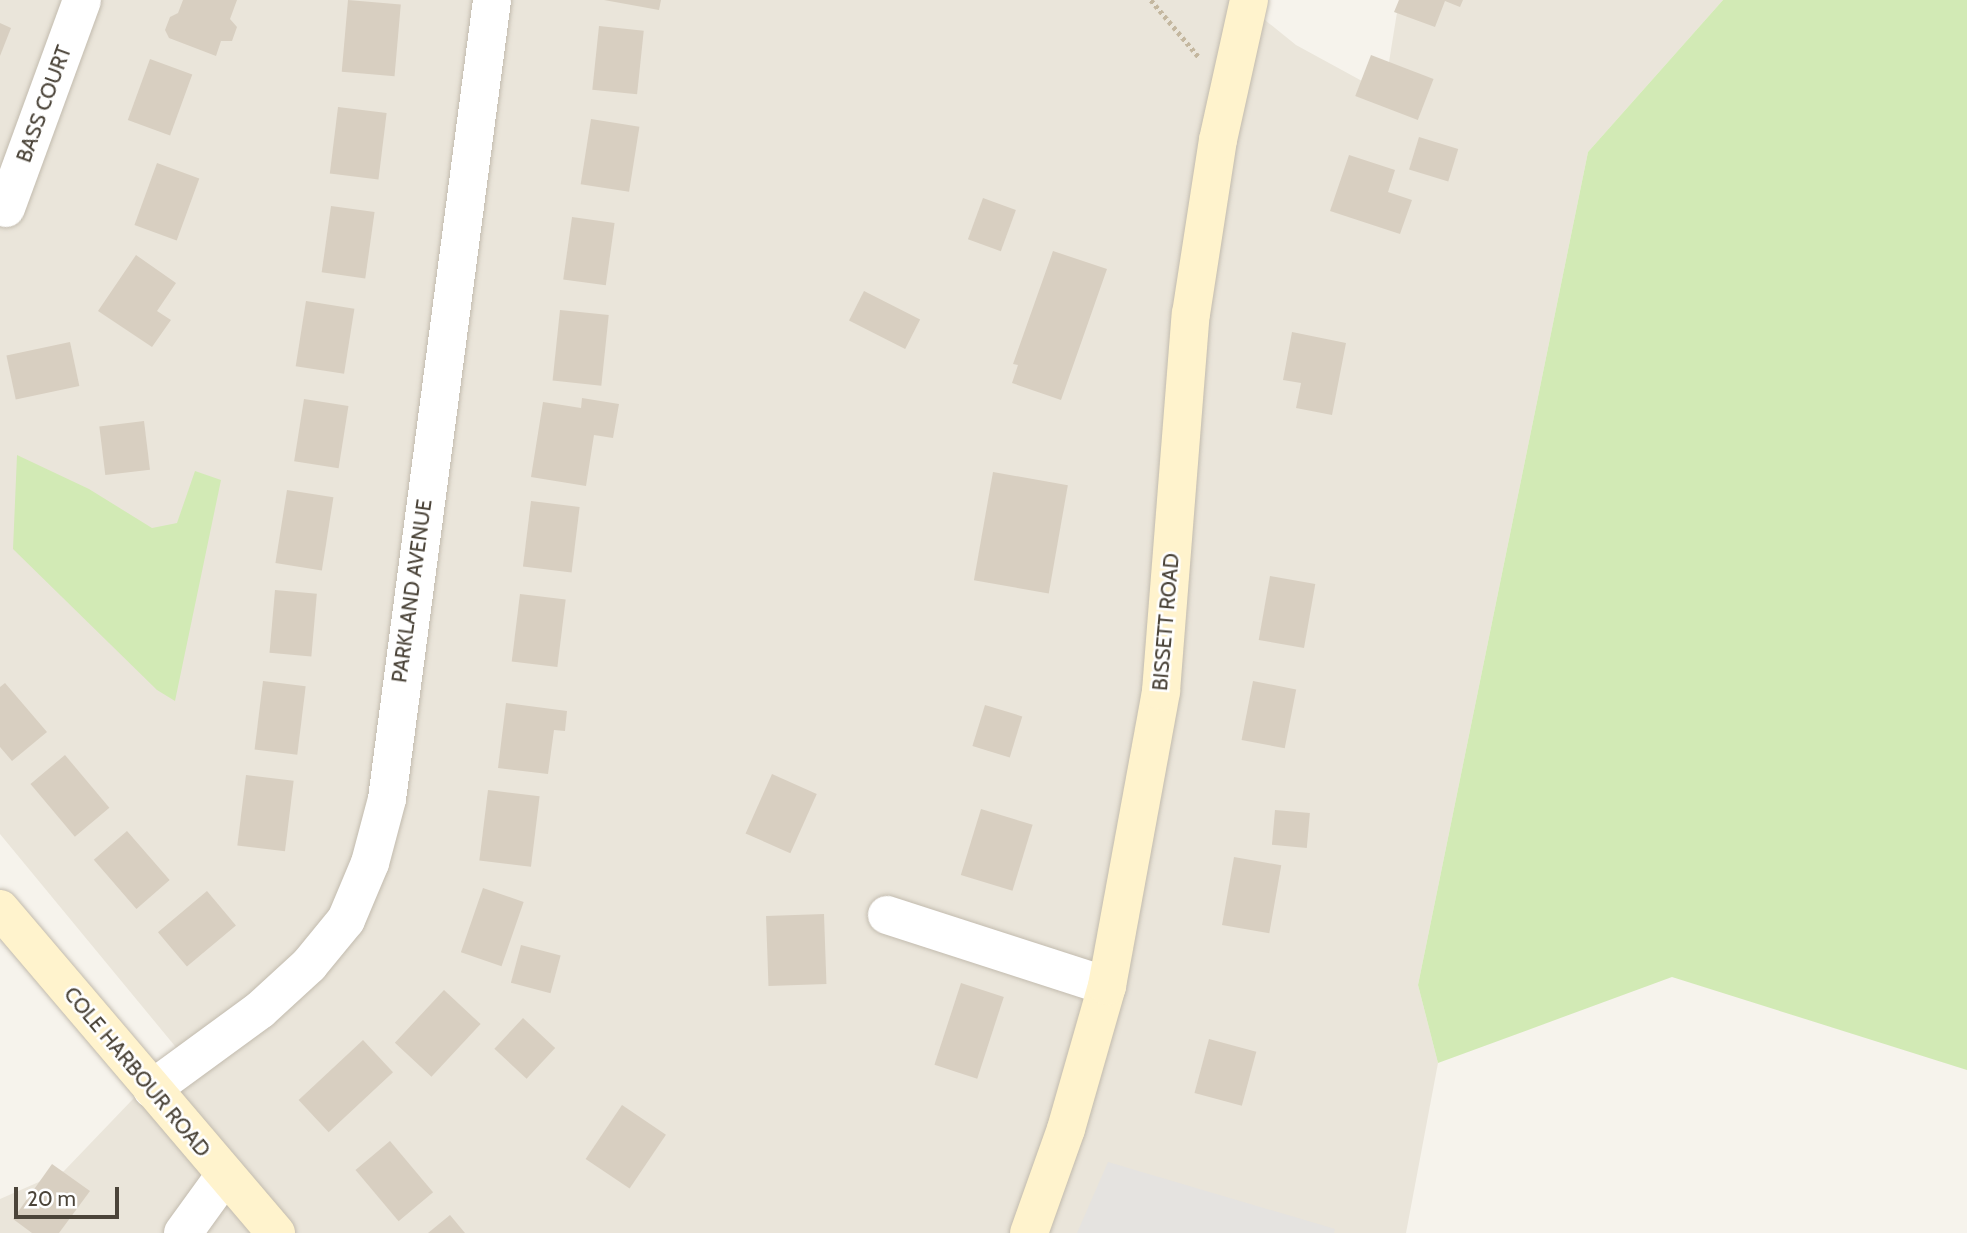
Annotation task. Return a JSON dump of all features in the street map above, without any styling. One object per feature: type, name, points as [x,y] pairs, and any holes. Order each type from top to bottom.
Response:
[{"type":"main road","name":"BISSETT ROAD","points":[[1029,1233],[1066,1129],[1107,986],[1161,691],[1191,314],[1227,90],[1249,0]]},
{"type":"main road","name":"COLE HARBOUR ROAD","points":[[0,909],[276,1233]]},
{"type":"street","name":"BASS COURT","points":[[6,208],[82,0]]},
{"type":"street","name":"PARKLAND AVENUE","points":[[152,1089],[260,1010],[309,965],[346,920],[370,863],[387,799],[492,0]]},
{"type":"street","points":[[887,915],[1107,986]]},
{"type":"street","points":[[183,1233],[225,1175]]},
{"type":"path","points":[[1151,0],[1227,90]]},
{"type":"shaded area","points":[[0,0],[1240,0],[1296,45],[1384,93],[1399,0],[1723,0],[1588,152],[1418,985],[1438,1063],[1406,1233],[0,1233],[0,1199],[64,1171],[179,1051],[0,834]]},
{"type":"shaded area","points":[[1108,1162],[1335,1229],[1334,1233],[1077,1233]]},
{"type":"green space","points":[[1723,0],[1967,0],[1967,1070],[1672,977],[1438,1063],[1418,985],[1588,152]]},
{"type":"green space","points":[[17,455],[89,489],[152,528],[177,523],[195,471],[221,480],[175,701],[157,690],[13,549]]},
{"type":"building","points":[[183,0],[237,0],[230,19],[237,27],[232,41],[221,41],[216,56],[169,38],[165,30],[170,17],[178,13]]},
{"type":"building","points":[[348,0],[401,5],[395,76],[342,72]]},
{"type":"building","points":[[604,0],[661,0],[659,10]]},
{"type":"building","points":[[1399,0],[1463,0],[1460,7],[1445,1],[1435,27],[1394,12]]},
{"type":"building","points":[[0,23],[11,28],[0,56]]},
{"type":"building","points":[[599,26],[644,31],[637,94],[592,90]]},
{"type":"building","points":[[1371,55],[1434,79],[1418,120],[1355,96]]},
{"type":"building","points":[[150,59],[192,74],[170,135],[128,120]]},
{"type":"building","points":[[338,107],[387,113],[378,179],[330,174]]},
{"type":"building","points":[[591,119],[639,127],[629,192],[581,184]]},
{"type":"building","points":[[1419,137],[1458,149],[1448,182],[1409,170]]},
{"type":"building","points":[[1349,155],[1395,170],[1388,192],[1412,200],[1400,234],[1330,211]]},
{"type":"building","points":[[157,163],[199,178],[177,240],[134,225]]},
{"type":"building","points":[[983,198],[1016,210],[1001,251],[968,239]]},
{"type":"building","points":[[331,206],[375,212],[365,278],[322,272]]},
{"type":"building","points":[[572,217],[615,223],[606,285],[563,279]]},
{"type":"building","points":[[1053,251],[1107,269],[1061,400],[1012,383],[1018,365],[1013,364]]},
{"type":"building","points":[[136,255],[176,283],[157,311],[171,320],[152,347],[98,311]]},
{"type":"building","points":[[864,291],[920,320],[905,349],[849,320]]},
{"type":"building","points":[[306,301],[354,309],[344,374],[296,366]]},
{"type":"building","points":[[560,310],[609,315],[601,386],[553,381]]},
{"type":"building","points":[[1292,332],[1346,343],[1332,415],[1296,408],[1301,383],[1283,380]]},
{"type":"building","points":[[70,342],[79,386],[16,400],[6,356]]},
{"type":"building","points":[[582,398],[619,404],[613,438],[594,435],[586,486],[531,477],[543,402],[581,408]]},
{"type":"building","points":[[304,399],[348,406],[339,468],[294,461]]},
{"type":"building","points":[[144,421],[150,470],[105,475],[99,426]]},
{"type":"building","points":[[993,472],[1068,485],[1049,594],[974,580]]},
{"type":"building","points":[[287,490],[333,497],[322,570],[275,563]]},
{"type":"building","points":[[531,501],[580,507],[572,572],[523,567]]},
{"type":"building","points":[[1270,576],[1315,584],[1304,648],[1259,640]]},
{"type":"building","points":[[275,590],[317,594],[311,656],[270,653]]},
{"type":"building","points":[[520,594],[566,600],[557,667],[512,661]]},
{"type":"building","points":[[263,681],[306,686],[297,755],[255,749]]},
{"type":"building","points":[[1253,681],[1296,689],[1285,748],[1242,740]]},
{"type":"building","points":[[5,683],[47,732],[12,761],[0,747],[0,687]]},
{"type":"building","points":[[506,703],[567,711],[565,731],[554,730],[548,774],[498,768]]},
{"type":"building","points":[[985,705],[1022,716],[1010,758],[972,746]]},
{"type":"building","points":[[65,755],[109,808],[75,837],[31,784]]},
{"type":"building","points":[[772,774],[817,794],[790,853],[746,833]]},
{"type":"building","points":[[246,775],[294,781],[285,851],[237,845]]},
{"type":"building","points":[[488,790],[540,796],[531,867],[479,860]]},
{"type":"building","points":[[981,809],[1033,825],[1012,891],[961,875]]},
{"type":"building","points":[[1275,810],[1310,813],[1307,848],[1272,845]]},
{"type":"building","points":[[127,831],[170,880],[136,909],[94,860]]},
{"type":"building","points":[[1234,857],[1281,865],[1269,933],[1222,925]]},
{"type":"building","points":[[483,888],[524,902],[502,966],[461,952]]},
{"type":"building","points":[[207,891],[236,925],[187,967],[158,932]]},
{"type":"building","points":[[824,914],[826,984],[768,986],[766,916]]},
{"type":"building","points":[[521,945],[561,956],[551,993],[511,983]]},
{"type":"building","points":[[961,983],[1004,997],[977,1079],[934,1065]]},
{"type":"building","points":[[444,990],[481,1024],[431,1077],[395,1043]]},
{"type":"building","points":[[523,1018],[555,1048],[527,1079],[494,1049]]},
{"type":"building","points":[[1209,1039],[1256,1052],[1242,1106],[1195,1093]]},
{"type":"building","points":[[363,1040],[393,1072],[329,1132],[299,1100]]},
{"type":"building","points":[[622,1105],[666,1135],[630,1189],[586,1159]]},
{"type":"building","points":[[390,1141],[433,1192],[399,1221],[356,1170]]},
{"type":"building","points":[[52,1164],[90,1191],[59,1233],[32,1233],[13,1219]]},
{"type":"building","points":[[450,1215],[465,1233],[428,1233]]}]
